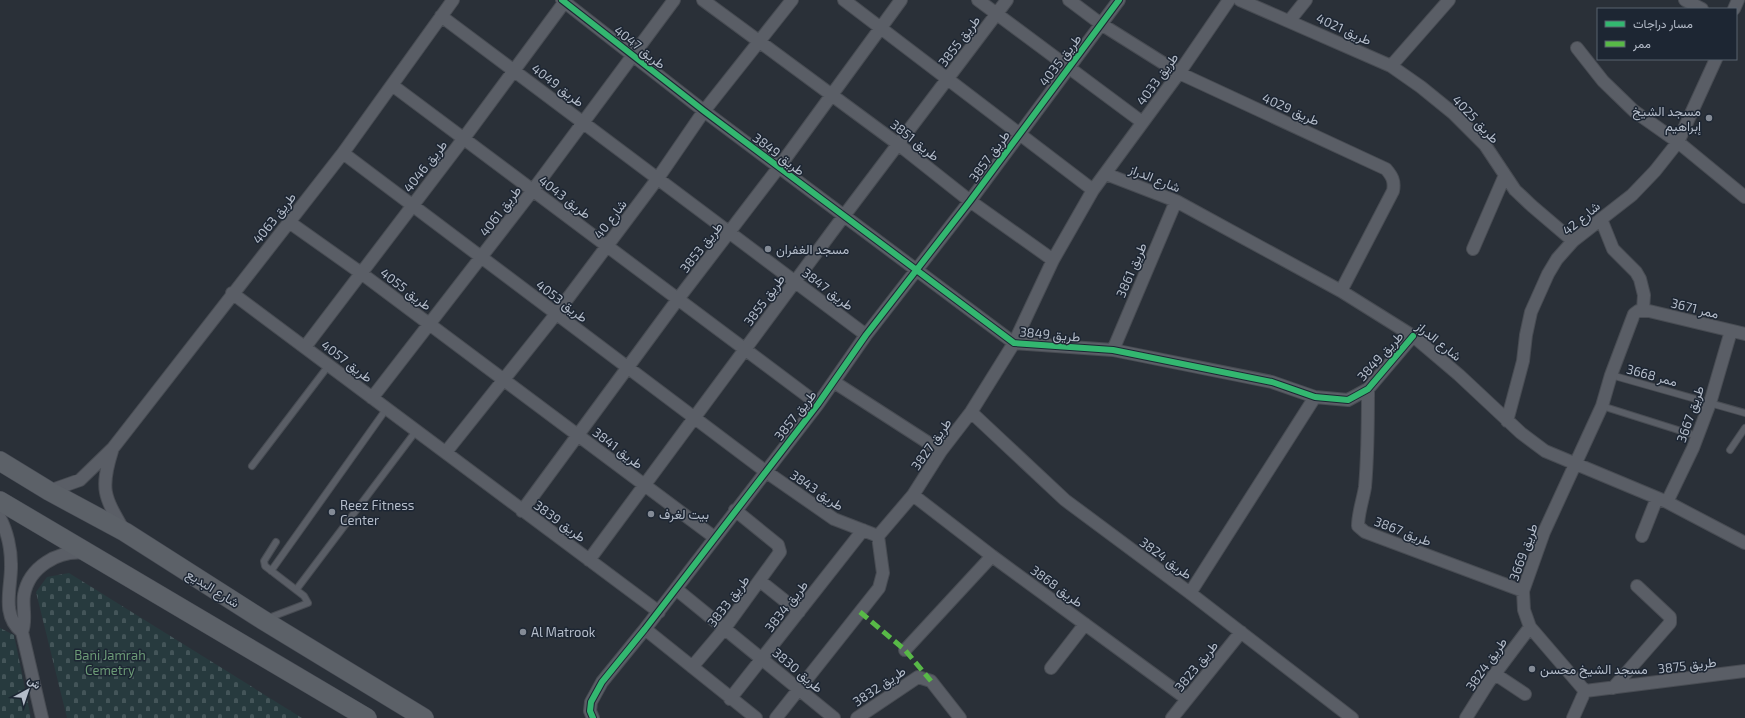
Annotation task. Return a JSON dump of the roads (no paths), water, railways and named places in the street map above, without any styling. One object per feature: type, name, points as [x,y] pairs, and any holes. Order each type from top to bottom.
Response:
[{"type":"main road","name":"شارع البديع","points":[[0,461],[49,491],[125,532],[263,620],[424,718]]},
{"type":"main road","points":[[0,500],[367,718]]},
{"type":"street","name":"طريق 4063","points":[[49,491],[80,480],[113,448],[232,293],[343,153],[453,0]]},
{"type":"street","name":"طريق 4061","points":[[372,398],[533,190],[674,0]]},
{"type":"street","name":"طريق 3851","points":[[703,0],[759,43],[898,144],[970,201],[1053,260]]},
{"type":"street","name":"شارع 40","points":[[446,452],[556,314],[658,178],[704,111],[792,0]]},
{"type":"street","points":[[844,0],[1094,190]]},
{"type":"street","name":"طريق 3853","points":[[522,511],[577,435],[628,369],[678,299],[779,167],[880,26],[901,0]]},
{"type":"street","points":[[978,0],[1142,122]]},
{"type":"street","name":"طريق 3855","points":[[589,560],[795,281],[1007,0]]},
{"type":"street","name":"طريق 4029","points":[[1069,0],[1101,24],[1179,73],[1378,164],[1392,176],[1395,184],[1393,191],[1341,291]]},
{"type":"street","name":"طريق 4035","points":[[1020,133],[1119,0]]},
{"type":"street","name":"طريق 4033","points":[[1106,174],[1142,122],[1179,73],[1229,0]]},
{"type":"street","name":"طريق 4021","points":[[1240,0],[1290,20],[1391,66],[1421,87]]},
{"type":"street","points":[[1290,20],[1306,0]]},
{"type":"street","points":[[1391,66],[1449,0]]},
{"type":"street","points":[[1685,0],[1700,8]]},
{"type":"street","name":"طريق 4047","points":[[564,1],[704,111]]},
{"type":"street","name":"طريق 4046","points":[[305,347],[464,138],[564,1]]},
{"type":"street","name":"طريق 4049","points":[[441,16],[515,69],[658,178]]},
{"type":"street","points":[[1577,48],[1594,71],[1634,111],[1678,142],[1745,197]]},
{"type":"street","name":"شارع 42","points":[[1507,421],[1523,361],[1531,312],[1548,274],[1557,259],[1573,242],[1632,195],[1655,171],[1678,142],[1716,60]]},
{"type":"street","name":"طريق 4043","points":[[392,85],[818,404]]},
{"type":"street","name":"طريق 4025","points":[[1421,87],[1453,113],[1485,145],[1515,190],[1573,242]]},
{"type":"street","name":"طريق 3849","points":[[704,111],[1014,343],[1113,350],[1272,382],[1315,397],[1348,400],[1368,389],[1413,336]]},
{"type":"street","name":"طريق 3857","points":[[592,715],[591,702],[599,687],[818,404],[866,335],[970,201],[1020,133]]},
{"type":"street","name":"طريق 4053","points":[[343,153],[765,471]]},
{"type":"street","name":"شارع الدراز","points":[[1106,174],[1176,201],[1341,291],[1413,336],[1459,375],[1507,421],[1545,451],[1662,500],[1743,539]]},
{"type":"street","name":"طريق 3827","points":[[878,536],[913,495],[941,451],[972,412],[1014,343],[1053,260],[1094,190],[1106,174]]},
{"type":"street","points":[[1473,249],[1505,175]]},
{"type":"street","name":"طريق 3847","points":[[658,178],[866,335]]},
{"type":"street","name":"طريق 3861","points":[[1113,350],[1176,201]]},
{"type":"street","points":[[1601,219],[1613,249],[1636,272],[1640,279],[1644,295],[1640,311]]},
{"type":"street","name":"طريق 4055","points":[[289,222],[430,324],[504,381]]},
{"type":"street","name":"طريق 4057","points":[[232,293],[446,452]]},
{"type":"street","name":"ممر 3671","points":[[1640,311],[1745,334]]},
{"type":"street","name":"طريق 3669","points":[[1585,691],[1530,627],[1524,610],[1523,591],[1544,532],[1602,406],[1610,375],[1634,314],[1640,311]]},
{"type":"street","name":"طريق 3667","points":[[1642,536],[1698,436],[1710,403],[1731,331]]},
{"type":"street","name":"طريق 3841","points":[[504,381],[714,537]]},
{"type":"street","points":[[834,382],[941,451]]},
{"type":"street","name":"طريق 3867","points":[[1368,389],[1364,489],[1358,517],[1358,526],[1366,532],[1523,591]]},
{"type":"street","points":[[1190,593],[1315,397]]},
{"type":"street","name":"طريق 3824","points":[[972,412],[1064,500],[1190,593],[1352,718]]},
{"type":"street","name":"طريق 4063","points":[[113,448],[105,473],[105,491],[110,508],[125,532]]},
{"type":"street","name":"طريق 3839","points":[[446,452],[522,511],[658,612]]},
{"type":"street","name":"طريق 3843","points":[[765,471],[834,520],[878,536]]},
{"type":"street","name":"طريق 3868","points":[[913,495],[992,556],[1187,699]]},
{"type":"street","name":"طريق 3833","points":[[692,667],[725,628],[760,581],[781,549],[735,510]]},
{"type":"street","points":[[0,518],[9,543],[12,564],[4,586],[4,601],[12,620],[22,632],[42,718]]},
{"type":"street","name":"طريق 3834","points":[[730,699],[863,530]]},
{"type":"street","points":[[776,718],[797,689],[879,588],[883,573],[878,536]]},
{"type":"street","points":[[22,632],[24,624],[24,596],[28,582],[44,564],[54,557],[66,554],[90,554]]},
{"type":"street","points":[[905,650],[992,556]]},
{"type":"street","points":[[760,581],[799,612]]},
{"type":"street","points":[[4,586],[28,582]]},
{"type":"street","points":[[1613,688],[1670,623],[1670,617],[1636,586]]},
{"type":"street","name":"طريق 3830","points":[[676,589],[834,718]]},
{"type":"street","points":[[4,601],[24,596]]},
{"type":"street","points":[[1051,668],[1085,624]]},
{"type":"street","name":"طريق 3824","points":[[1466,718],[1495,674],[1530,627]]},
{"type":"street","points":[[645,629],[730,699],[756,718]]},
{"type":"street","name":"طريق 3823","points":[[1172,718],[1241,632]]},
{"type":"street","name":"طريق 3875","points":[[1585,691],[1745,671]]},
{"type":"street","points":[[1495,674],[1525,694]]},
{"type":"street","name":"طريق 3832","points":[[857,718],[918,677],[932,681],[960,718]]},
{"type":"street","points":[[1573,718],[1585,691]]},
{"type":"lane","points":[[252,466],[329,365]]},
{"type":"lane","name":"ممر 3668","points":[[1610,375],[1745,413]]},
{"type":"lane","points":[[1602,406],[1698,436]]},
{"type":"lane","points":[[271,571],[387,408]]},
{"type":"lane","points":[[1730,450],[1745,428]]},
{"type":"lane","points":[[296,590],[416,430]]},
{"type":"lane","points":[[263,620],[308,603],[307,599],[264,566],[264,561],[276,542]]},
{"type":"place","name":"مسجد الشيخ إبراهيم","points":[[1709,118]]},
{"type":"place","name":"مسجد الغفران","points":[[768,249]]},
{"type":"place","name":"Reez Fitness Center","points":[[332,512]]},
{"type":"place","name":"بيت لغرف","points":[[651,514]]},
{"type":"place","name":"Al Matrook","points":[[523,632]]},
{"type":"place","name":"مسجد الشيخ محسن","points":[[1532,669]]},
{"type":"park label","name":"Bani Jamrah Cemetry","points":[[110,662]]}]
